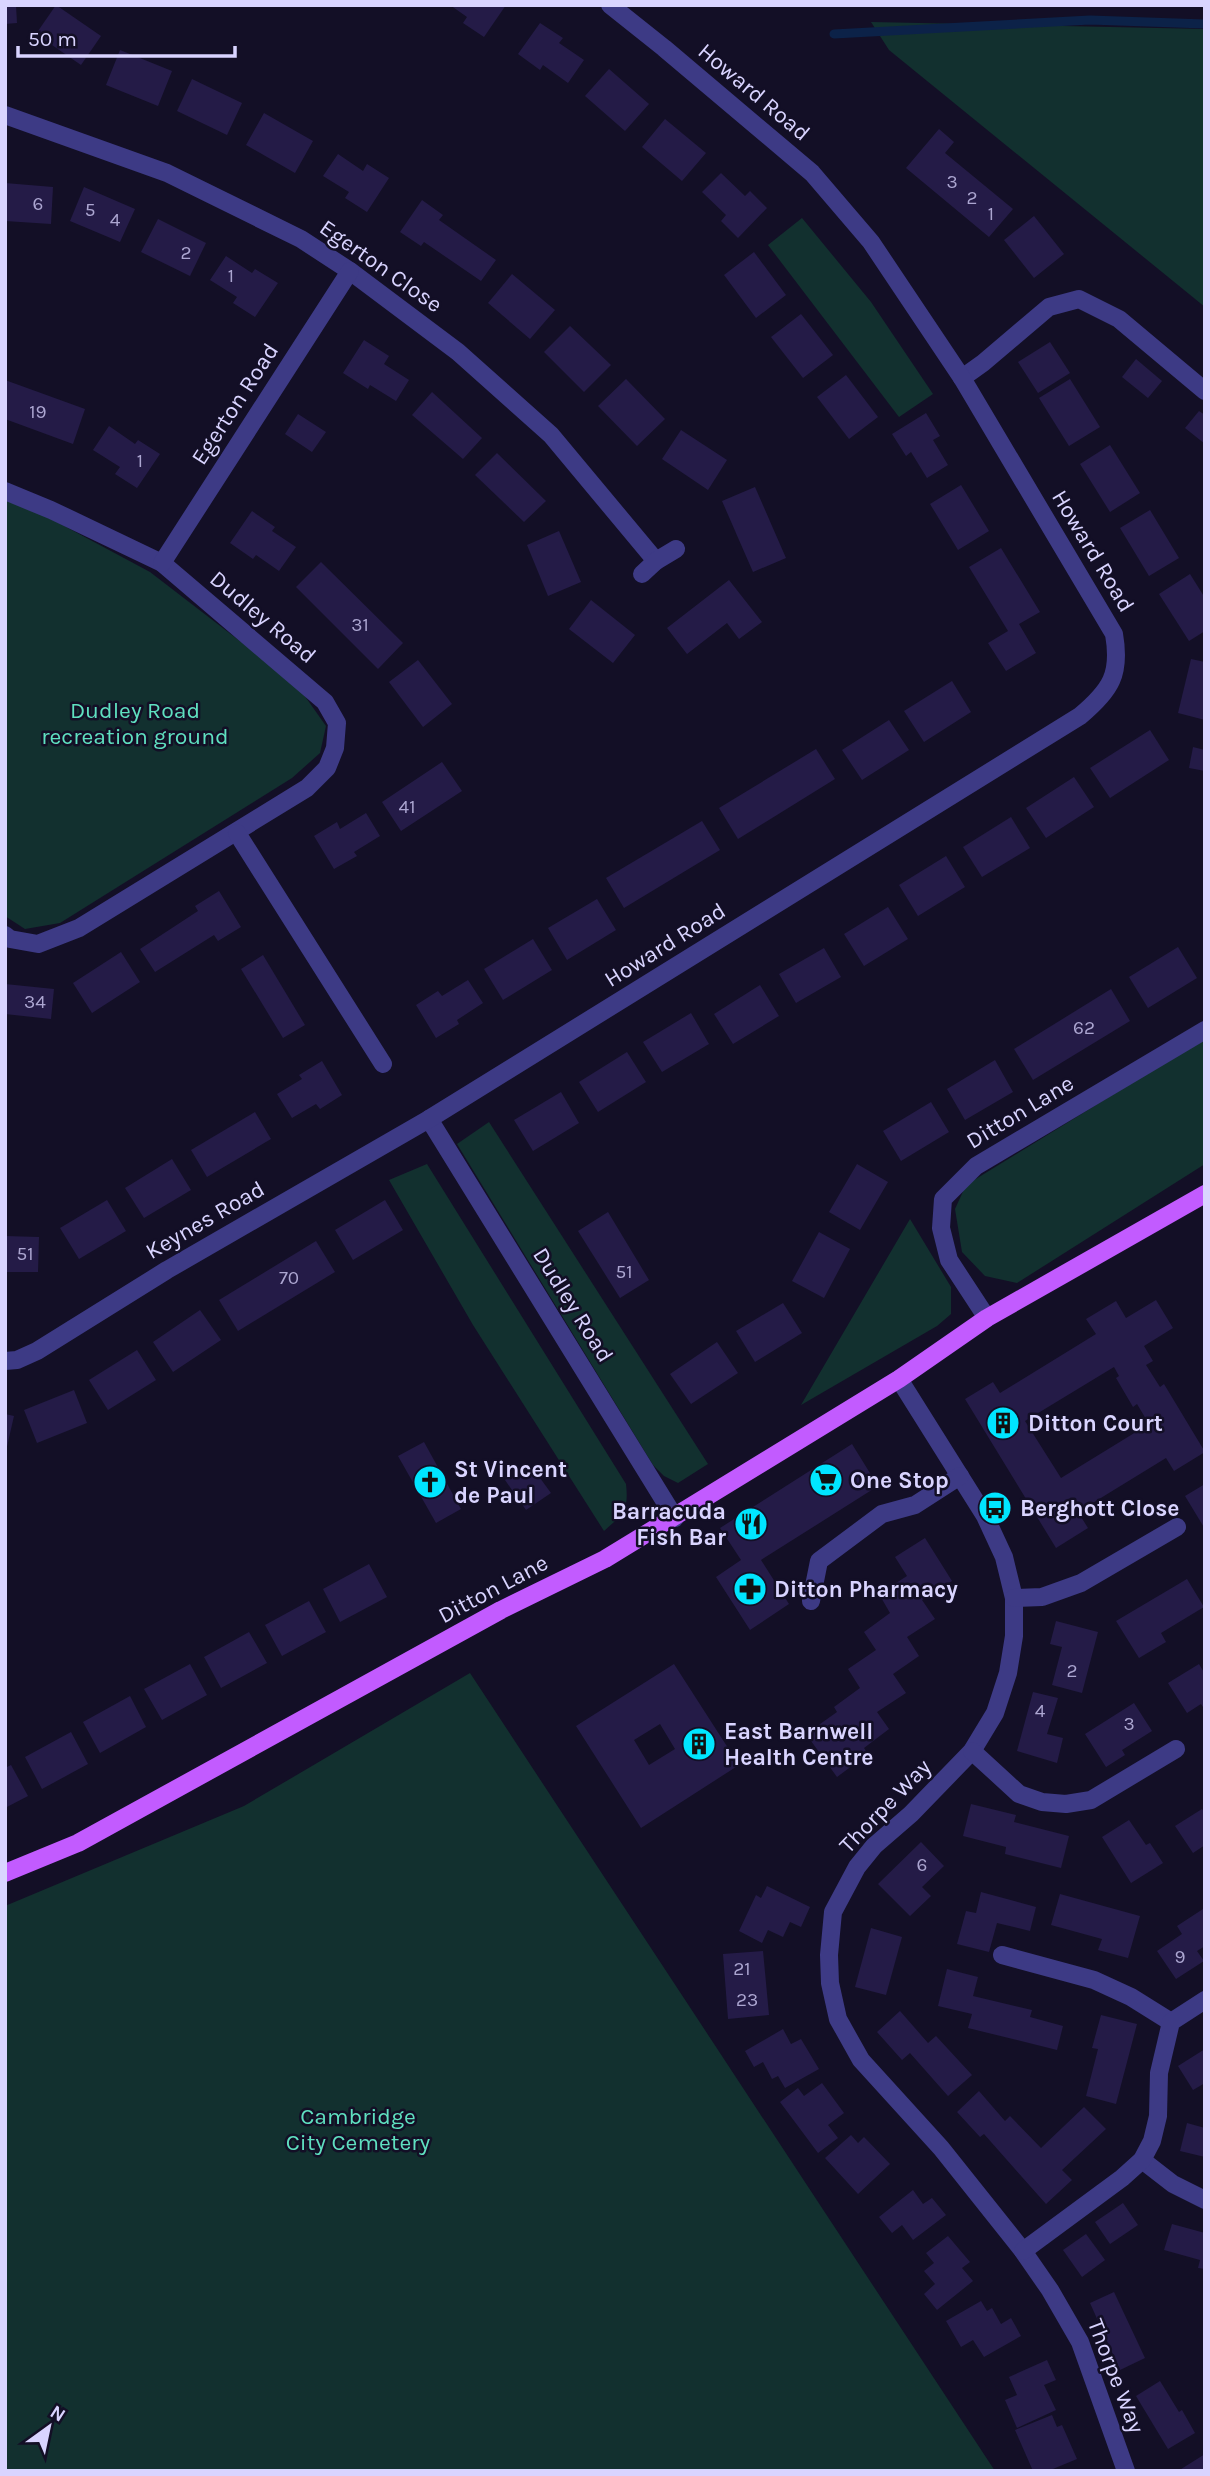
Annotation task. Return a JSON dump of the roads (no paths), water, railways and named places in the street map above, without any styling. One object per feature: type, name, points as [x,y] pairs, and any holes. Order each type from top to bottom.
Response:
[{"type":"main road","name":"Ditton Lane","points":[[5,1873],[78,1843],[500,1610],[605,1559],[899,1379],[987,1318],[1205,1194]]},
{"type":"street","name":"Howard Road","points":[[429,1119],[1080,716],[1098,701],[1112,681],[1118,657],[1114,634],[962,378],[871,242],[812,173],[610,5]]},
{"type":"street","name":"Egerton Close","points":[[5,115],[167,173],[301,240],[350,271],[458,352],[551,435],[656,561]]},
{"type":"street","name":"Egerton Road","points":[[162,564],[350,271]]},
{"type":"street","points":[[962,378],[1049,307],[1079,299],[1119,319],[1205,391]]},
{"type":"street","name":"Dudley Road","points":[[5,491],[51,510],[162,564],[325,702],[337,723],[335,748],[327,768],[307,788],[79,928],[38,944],[10,939],[5,935]]},
{"type":"street","points":[[642,574],[656,561],[676,549]]},
{"type":"street","points":[[237,832],[383,1064]]},
{"type":"street","name":"Ditton Lane","points":[[987,1318],[949,1260],[941,1228],[943,1199],[976,1166],[1205,1030]]},
{"type":"street","name":"Dudley Road","points":[[429,1119],[675,1518]]},
{"type":"street","name":"Keynes Road","points":[[5,1361],[17,1360],[37,1351],[167,1270],[429,1119]]},
{"type":"street","name":"Thorpe Way","points":[[899,1379],[985,1516],[1004,1557],[1014,1598],[1014,1636],[1009,1673],[995,1713],[972,1751],[874,1846],[857,1867],[834,1912],[829,1955],[830,1983],[838,2019],[861,2060],[941,2148],[1023,2251],[1050,2290],[1080,2342],[1126,2471]]},
{"type":"street","points":[[811,1601],[819,1561],[882,1514],[915,1505],[960,1476]]},
{"type":"street","points":[[1014,1598],[1042,1597],[1081,1583],[1177,1527]]},
{"type":"street","points":[[972,1751],[1019,1794],[1042,1802],[1066,1804],[1091,1800],[1176,1749]]},
{"type":"street","points":[[1002,1955],[1094,1980],[1131,1997],[1171,2021]]},
{"type":"street","points":[[1023,2251],[1122,2178],[1142,2160],[1152,2141],[1158,2116],[1159,2073],[1171,2021],[1205,2000]]},
{"type":"street","points":[[1142,2160],[1173,2184],[1205,2200]]},
{"type":"waterway","points":[[834,34],[1090,20],[1205,24]]},
{"type":"place","name":"Ditton Court","points":[[1003,1423]]},
{"type":"place","name":"One Stop","points":[[826,1480]]},
{"type":"place","name":"St Vincent de Paul","points":[[430,1482]]},
{"type":"place","name":"Berghott Close","points":[[995,1508]]},
{"type":"place","name":"Barracuda Fish Bar","points":[[751,1524]]},
{"type":"place","name":"Ditton Pharmacy","points":[[750,1589]]},
{"type":"place","name":"East Barnwell Health Centre","points":[[699,1744]]},
{"type":"park label","name":"Dudley Road recreation ground","points":[[135,723]]},
{"type":"park label","name":"Cambridge City Cemetery","points":[[358,2129]]}]
